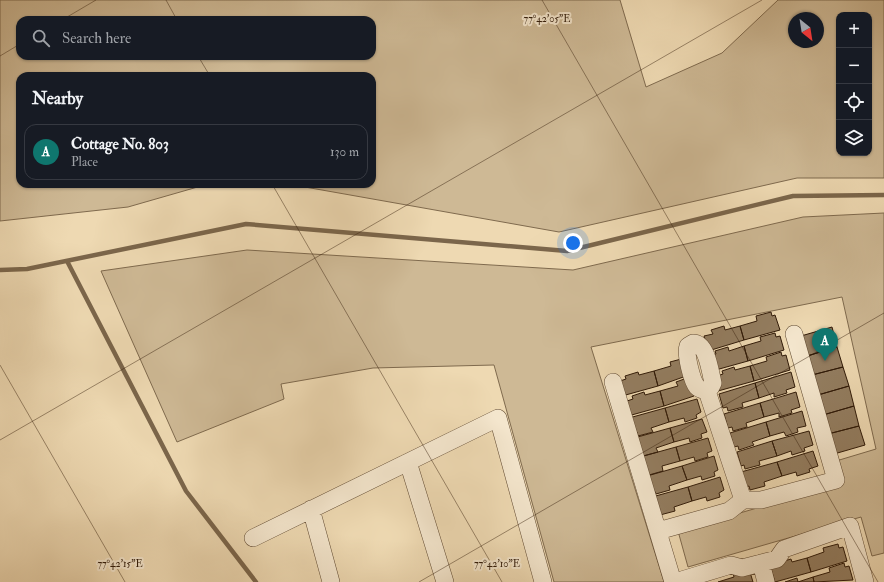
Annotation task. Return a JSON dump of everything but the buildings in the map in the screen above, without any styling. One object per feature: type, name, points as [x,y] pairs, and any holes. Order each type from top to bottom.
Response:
[{"type":"street","points":[[658,531],[729,511],[743,500],[761,500],[836,480],[794,334]]},
{"type":"street","points":[[613,382],[674,582],[731,565],[742,568],[777,559],[784,548],[850,526],[865,582]]},
{"type":"street","points":[[706,391],[743,500]]},
{"type":"street","points":[[253,538],[498,418],[543,582]]},
{"type":"street","points":[[408,462],[445,582]]},
{"type":"street","points":[[311,509],[331,582]]},
{"type":"street","points":[[761,563],[766,582]]},
{"type":"shaded area","points":[[0,0],[620,0],[646,87],[722,53],[778,0],[884,0],[884,178],[797,178],[559,232],[311,188],[376,188],[376,72],[16,72],[16,188],[194,188],[128,207],[0,221]]},
{"type":"shaded area","points":[[884,213],[884,553],[872,556],[861,517],[688,567],[678,531],[843,483],[836,461],[876,449],[842,297],[591,347],[664,582],[554,582],[494,365],[373,368],[281,384],[284,399],[177,442],[101,271],[247,250],[573,270],[803,217]]},
{"type":"waterway","points":[[0,270],[27,269],[246,224],[567,251],[793,196],[884,195]]},
{"type":"waterway","points":[[67,261],[186,491],[256,582]]},
{"type":"place","name":"Cottage No. 803","points":[[825,361]]}]
